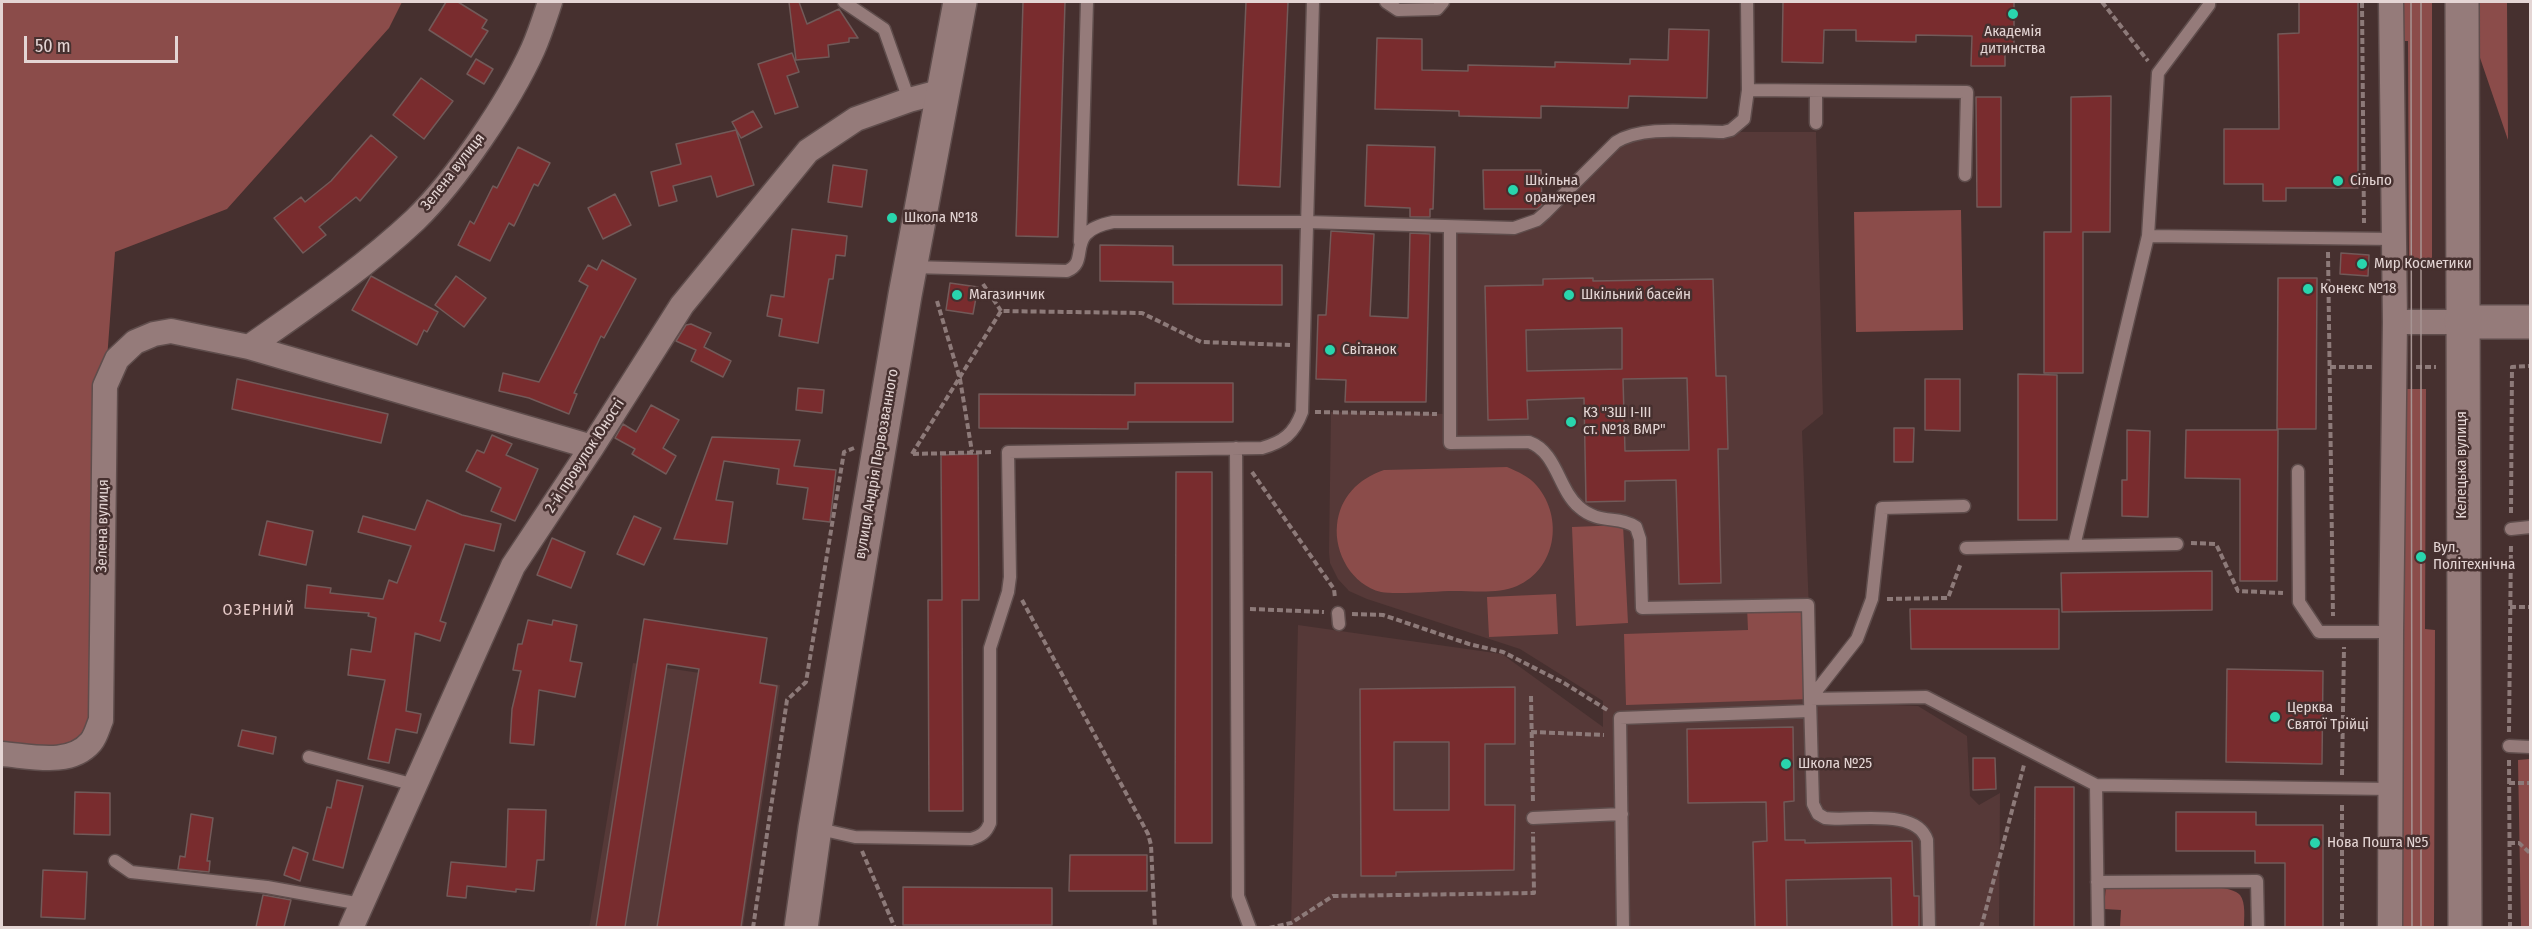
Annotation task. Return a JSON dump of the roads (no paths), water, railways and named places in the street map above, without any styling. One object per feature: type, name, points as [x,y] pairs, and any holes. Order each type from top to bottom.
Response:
[{"type":"street","name":"Зелена вулиця","points":[[249,347],[390,243],[437,194],[493,119],[518,78],[534,48],[550,2]]},
{"type":"street","name":"вулиця Андрія Первозванного","points":[[801,927],[815,828],[910,267],[960,2]]},
{"type":"street","points":[[2390,927],[2395,322],[2391,2]]},
{"type":"street","name":"Келецька вулиця","points":[[2462,2],[2465,927]]},
{"type":"street","name":"2-й провулок Юності","points":[[351,927],[513,566],[592,447],[682,304],[808,151],[856,119],[909,100],[943,91]]},
{"type":"street","points":[[2395,322],[2530,322]]},
{"type":"street","name":"Зелена вулиця","points":[[2,754],[58,758],[77,754],[93,741],[101,720],[105,386],[117,359],[135,342],[154,334],[171,331],[249,347],[592,447]]},
{"type":"lane","points":[[844,2],[884,29],[909,100]]},
{"type":"lane","points":[[910,267],[1067,271],[1072,269],[1079,260],[1087,2]]},
{"type":"lane","points":[[815,828],[855,837],[971,839],[987,830],[990,823],[991,802],[990,648],[1008,592],[1010,577],[1008,452],[1262,448],[1283,441],[1291,434],[1302,412],[1313,2]]},
{"type":"lane","points":[[1386,2],[1398,10],[1437,9],[1443,2]]},
{"type":"lane","points":[[1080,242],[1094,228],[1113,222],[1307,222],[1450,228],[1514,228],[1531,223],[1545,213],[1624,136],[1644,132],[1722,132],[1731,130],[1744,119],[1748,90],[1748,2]]},
{"type":"lane","points":[[2074,546],[2148,236],[2158,73],[2209,2]]},
{"type":"lane","points":[[1748,90],[1967,92],[1965,175]]},
{"type":"lane","points":[[1816,92],[1816,123]]},
{"type":"lane","points":[[1450,228],[1450,443],[1528,442],[1536,445],[1544,450],[1568,494],[1582,510],[1596,518],[1636,527],[1640,538],[1642,608],[1808,605],[1812,794],[1816,809],[1825,818],[1903,819],[1919,828],[1927,840],[1929,927]]},
{"type":"lane","points":[[2148,236],[2394,238]]},
{"type":"lane","points":[[1236,448],[1238,896],[1250,927]]},
{"type":"lane","points":[[2298,471],[2299,602],[2319,632],[2391,632]]},
{"type":"lane","points":[[1810,705],[1857,639],[1872,599],[1882,508],[1964,506]]},
{"type":"lane","points":[[2511,529],[2530,527]]},
{"type":"lane","points":[[1966,548],[2177,544]]},
{"type":"lane","points":[[1623,927],[1620,718],[1926,697],[2096,785],[2391,789]]},
{"type":"lane","points":[[2509,746],[2530,747]]},
{"type":"lane","points":[[309,758],[415,785]]},
{"type":"lane","points":[[2096,785],[2098,927]]},
{"type":"lane","points":[[1533,818],[1622,814]]},
{"type":"lane","points":[[115,861],[131,872],[267,887],[362,904]]},
{"type":"lane","points":[[2097,882],[2257,881],[2258,927]]},
{"type":"tram line","points":[[2411,2],[2412,928]]},
{"type":"tram line","points":[[2421,2],[2421,928]]},
{"type":"place","name":"Академія дитинства","points":[[2013,14]]},
{"type":"place","name":"Сільпо","points":[[2338,181]]},
{"type":"place","name":"Шкільна оранжерея","points":[[1513,190]]},
{"type":"place","name":"Школа №18","points":[[892,218]]},
{"type":"place","name":"Мир Косметики","points":[[2362,264]]},
{"type":"place","name":"Конекс №18","points":[[2308,289]]},
{"type":"place","name":"Магазинчик","points":[[957,295]]},
{"type":"place","name":"Шкільний басейн","points":[[1569,295]]},
{"type":"place","name":"Світанок","points":[[1330,350]]},
{"type":"place","name":"КЗ \"ЗШ І-ІІІ ст. №18 ВМР\"","points":[[1571,422]]},
{"type":"place","name":"Вул. Політехнічна","points":[[2421,557]]},
{"type":"place","name":"Церква Святої Трійці","points":[[2275,717]]},
{"type":"place","name":"Школа №25","points":[[1786,764]]},
{"type":"place","name":"Нова Пошта №5","points":[[2315,843]]},
{"type":"district","name":"ОЗЕРНИЙ","points":[[259,611]]}]
